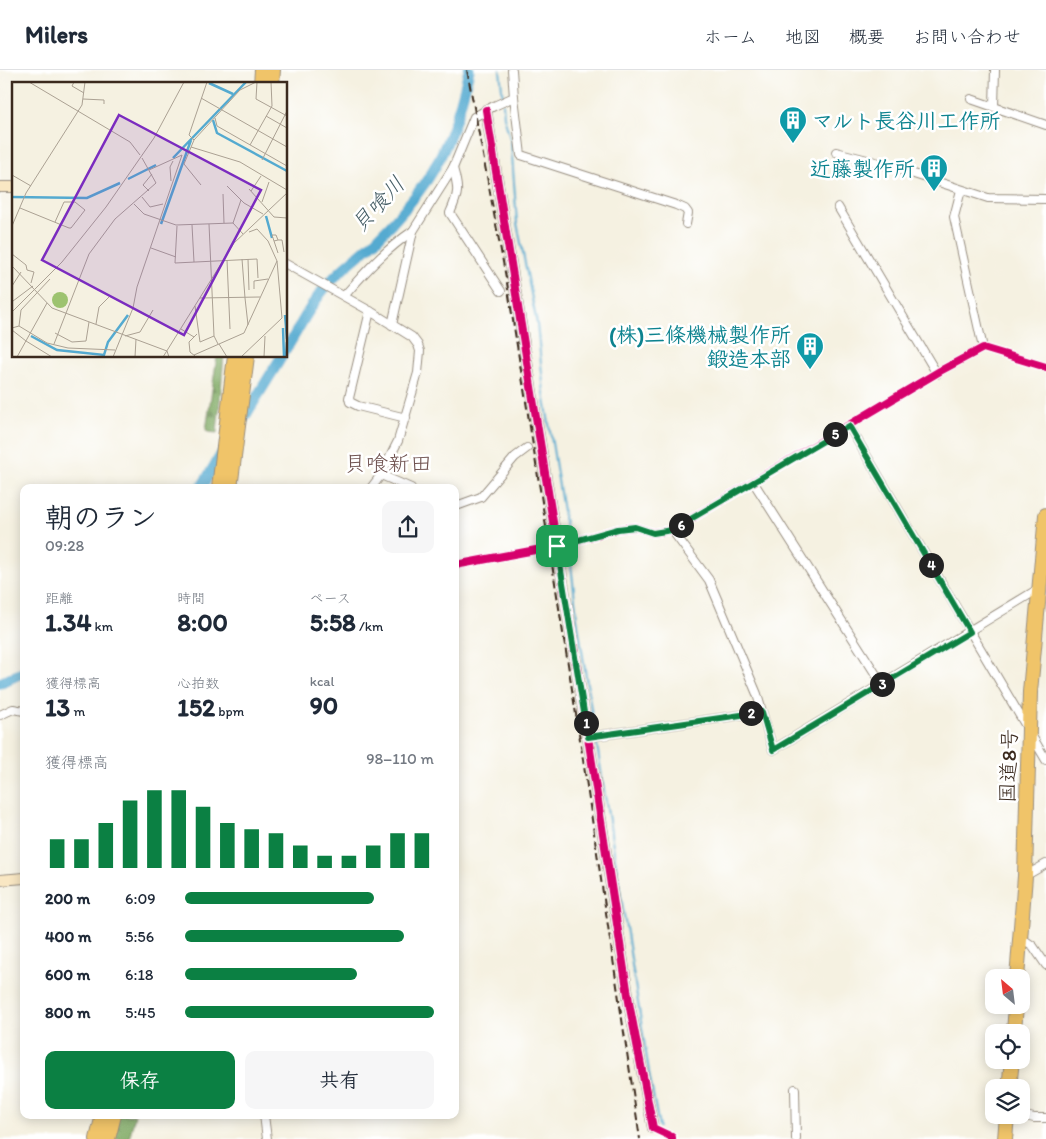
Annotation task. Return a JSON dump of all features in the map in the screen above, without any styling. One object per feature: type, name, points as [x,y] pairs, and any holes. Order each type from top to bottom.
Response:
[{"type":"highway","points":[[220,484],[232,384],[242,359]]},
{"type":"highway","points":[[230,484],[242,359]]},
{"type":"highway","name":"国道8号","points":[[1018,969],[1025,876],[1029,732],[1042,587],[1042,556],[1046,515]]},
{"type":"highway","name":"国道8号","points":[[1042,556],[1046,533]]},
{"type":"highway","points":[[97,1139],[102,1119]]},
{"type":"highway","points":[[108,1139],[113,1119]]},
{"type":"highway","points":[[1005,1139],[1006,1124]]},
{"type":"street","points":[[512,70],[511,98],[521,155],[676,205],[685,209],[688,213],[686,224]]},
{"type":"street","points":[[994,70],[994,107]]},
{"type":"street","points":[[392,325],[413,231],[453,168],[474,117],[511,98]]},
{"type":"street","points":[[971,99],[1046,125]]},
{"type":"street","points":[[490,108],[557,546],[590,736],[630,1008],[653,1128],[669,1137]]},
{"type":"street","points":[[836,152],[883,164],[988,198],[1046,198]]},
{"type":"street","points":[[453,168],[458,195],[450,214],[501,292]]},
{"type":"street","points":[[961,190],[954,217],[983,348]]},
{"type":"street","points":[[838,208],[937,374]]},
{"type":"street","points":[[343,295],[370,266],[397,242],[413,231]]},
{"type":"street","points":[[288,265],[370,310],[412,337],[418,345],[420,351],[418,373],[406,418],[398,441],[381,475],[374,484]]},
{"type":"street","points":[[370,310],[349,398],[350,402],[358,406],[406,418]]},
{"type":"street","points":[[459,564],[557,546],[618,529],[635,527],[653,533],[672,530],[983,348],[1046,367]]},
{"type":"street","points":[[849,426],[1046,760]]},
{"type":"street","points":[[459,505],[481,497],[515,458],[527,448]]},
{"type":"street","points":[[381,475],[402,484]]},
{"type":"street","points":[[754,483],[882,684]]},
{"type":"street","points":[[672,530],[709,580],[757,694],[773,750],[1042,587]]},
{"type":"street","points":[[0,715],[13,709],[20,710]]},
{"type":"street","points":[[590,736],[762,712]]},
{"type":"street","points":[[1025,876],[1046,864]]},
{"type":"street","points":[[0,880],[20,878]]},
{"type":"street","points":[[1020,937],[1033,946],[1046,965]]},
{"type":"street","points":[[795,1089],[796,1139]]},
{"type":"street","points":[[1030,1117],[1046,1118]]},
{"type":"street","points":[[264,1119],[267,1139]]},
{"type":"green space","points":[[217,358],[224,358],[217,433],[206,430]]},
{"type":"green space","points":[[116,1119],[134,1119],[129,1139],[111,1139]]},
{"type":"waterway","name":"貝喰川","points":[[288,346],[324,289],[340,271],[389,227],[409,204],[435,168],[453,127],[469,70]]},
{"type":"waterway","points":[[500,70],[503,99]]},
{"type":"waterway","points":[[503,104],[504,117],[511,142],[517,223],[537,324],[544,393],[568,542]]},
{"type":"waterway","name":"貝喰川","points":[[239,426],[281,358]]},
{"type":"waterway","name":"貝喰川","points":[[203,484],[222,453]]},
{"type":"waterway","points":[[569,546],[577,618],[595,735]]},
{"type":"waterway","name":"貝喰川","points":[[0,683],[20,674]]},
{"type":"waterway","points":[[596,739],[659,1127]]},
{"type":"railway","points":[[467,70],[507,283],[579,733],[640,1139]]},
{"type":"cycle path","points":[[486,110],[630,1008],[653,1128],[672,1137],[672,1139]]},
{"type":"cycle path","points":[[459,564],[557,546],[618,529],[635,527],[653,533],[672,530],[940,371],[983,348],[1046,367]]},
{"type":"place","name":"マルト長谷川工作所","points":[[793,144]]},
{"type":"place","name":"近藤製作所","points":[[934,192]]},
{"type":"place","name":"(株)三條機械製作所 鍛造本部","points":[[810,370]]},
{"type":"district","name":"貝喰新田","points":[[388,463]]},
{"type":"route","points":[[849,426],[970,632],[773,750],[762,712],[588,737],[557,546],[618,529],[635,527],[653,533],[672,530],[849,426]]}]
